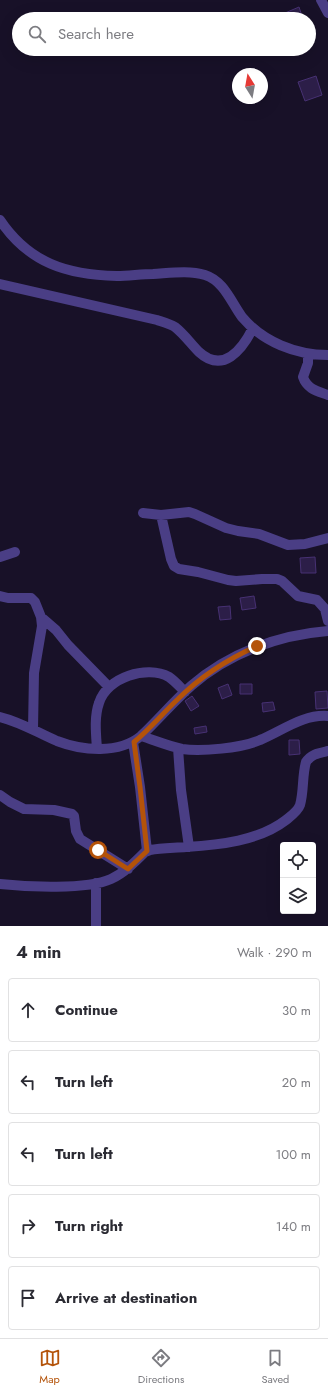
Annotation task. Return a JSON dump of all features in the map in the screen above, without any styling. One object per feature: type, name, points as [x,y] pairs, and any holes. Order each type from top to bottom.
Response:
[{"type":"street","points":[[321,0],[328,13]]},
{"type":"street","points":[[0,220],[22,247],[33,255],[46,262],[76,272],[118,276],[194,273],[210,277],[221,285],[242,317],[253,328],[278,344],[297,351],[308,354],[328,354]]},
{"type":"street","points":[[0,284],[157,320],[174,326],[200,353],[217,362],[227,359],[234,354],[248,338],[253,328]]},
{"type":"street","points":[[308,354],[308,363],[303,377],[306,384],[309,387],[328,395]]},
{"type":"street","points":[[143,513],[161,515],[189,512],[226,528],[259,534],[288,545],[305,544],[328,538]]},
{"type":"street","points":[[161,515],[174,566],[179,569],[236,581],[262,578],[277,579],[282,581],[298,596],[317,600],[324,609],[328,621]]},
{"type":"street","points":[[0,557],[15,552]]},
{"type":"street","points":[[0,596],[8,598],[31,598],[35,602],[41,617],[42,626],[34,673],[33,729]]},
{"type":"street","points":[[41,617],[56,630],[68,645],[109,687]]},
{"type":"street","points":[[0,717],[12,720],[50,738],[69,745],[97,749],[119,747],[137,739],[185,692],[231,658],[257,646],[300,635],[328,631]]},
{"type":"street","points":[[97,749],[96,731],[99,703],[109,687],[122,678],[145,673],[159,674],[169,677],[185,692]]},
{"type":"street","points":[[137,739],[178,748],[210,749],[259,741],[302,720],[312,717],[328,716]]},
{"type":"street","points":[[137,739],[140,787],[147,851]]},
{"type":"street","points":[[178,748],[181,790],[189,847]]},
{"type":"street","points":[[0,884],[17,886],[56,886],[96,884],[109,880],[128,869],[147,851],[204,846],[248,838],[267,831],[281,824],[296,811],[300,805],[304,771],[308,757],[328,751]]},
{"type":"street","points":[[0,795],[10,802],[24,808],[54,810],[72,814],[74,816],[76,831],[80,839],[128,869]]},
{"type":"street","points":[[96,884],[96,926]]},
{"type":"building","points":[[299,7],[301,12],[287,12]]},
{"type":"building","points":[[316,76],[322,95],[305,101],[298,82]]},
{"type":"building","points":[[315,557],[316,573],[301,573],[300,558]]},
{"type":"building","points":[[254,596],[256,608],[242,610],[240,598]]},
{"type":"building","points":[[230,606],[231,619],[220,620],[218,607]]},
{"type":"building","points":[[228,684],[232,695],[222,699],[218,688]]},
{"type":"building","points":[[240,684],[252,684],[252,694],[240,694]]},
{"type":"building","points":[[327,691],[328,708],[316,709],[315,692]]},
{"type":"building","points":[[192,696],[199,706],[191,711],[185,701]]},
{"type":"building","points":[[273,702],[275,710],[263,712],[262,703]]},
{"type":"building","points":[[206,726],[207,732],[195,734],[194,728]]},
{"type":"building","points":[[289,740],[299,740],[300,754],[289,755]]},
{"type":"route","points":[[98,850],[128,869],[147,851],[134,742],[192,685],[231,658],[257,646]]}]
